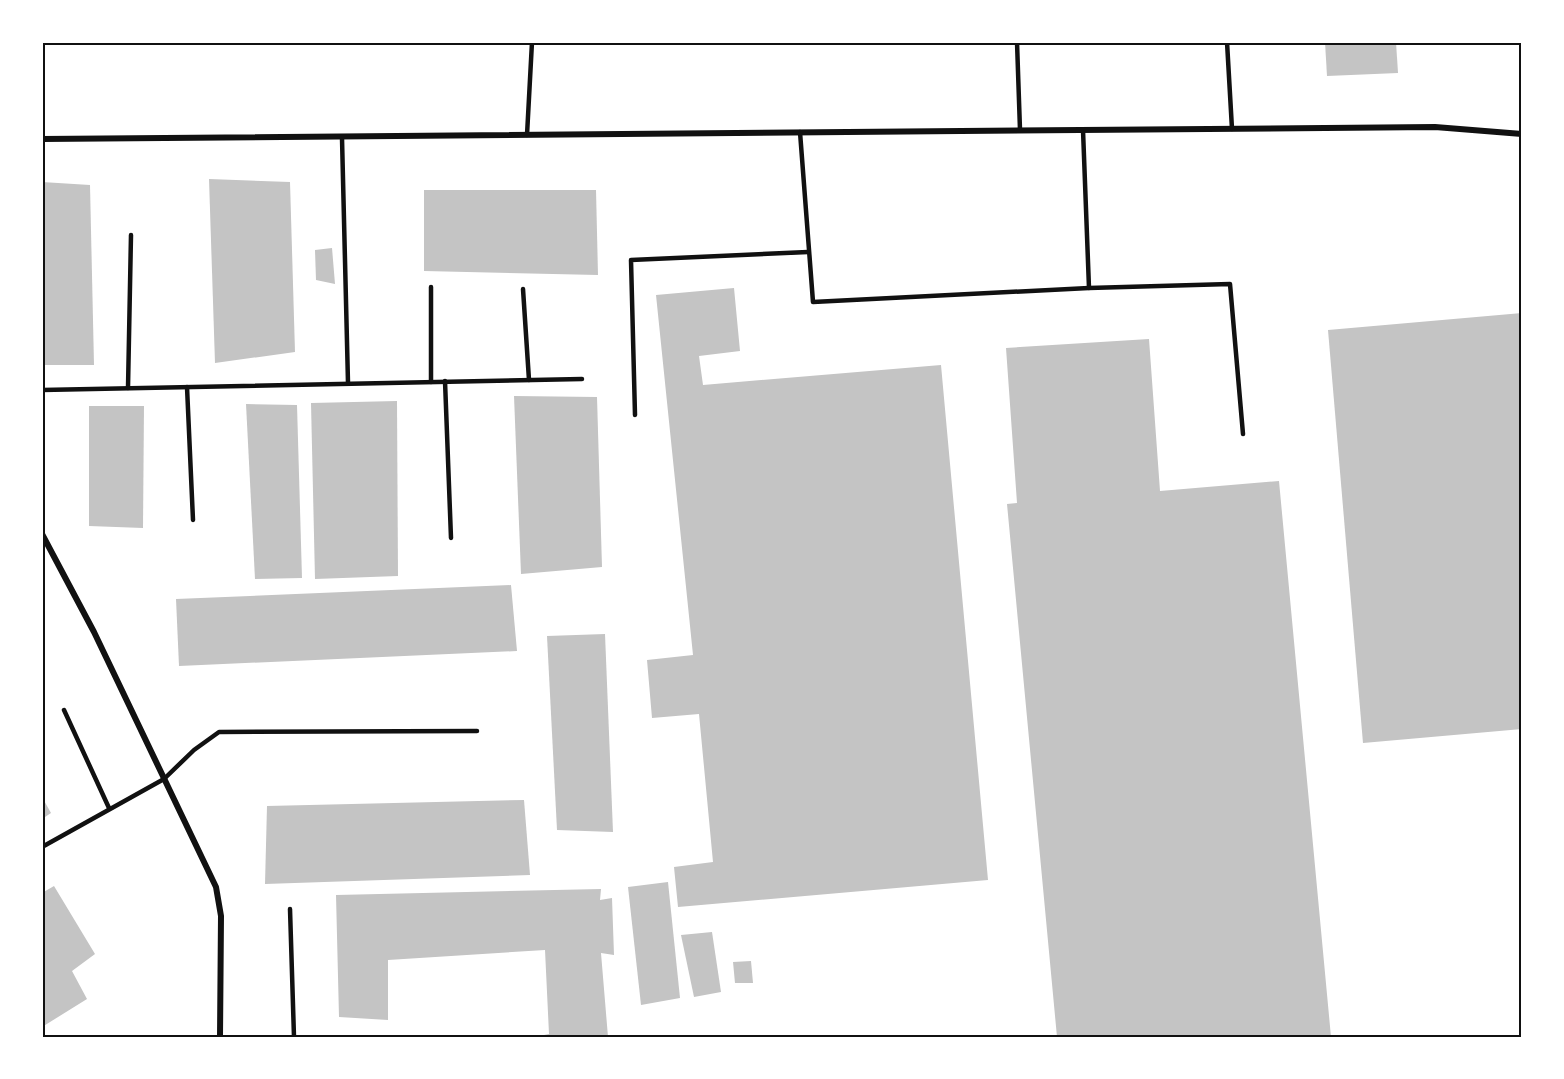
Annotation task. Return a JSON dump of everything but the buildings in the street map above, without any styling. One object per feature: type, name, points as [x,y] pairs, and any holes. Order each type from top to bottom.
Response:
[{"type":"street","points":[[42,139],[1435,127],[1522,134]]},
{"type":"street","points":[[42,534],[94,632],[216,886],[221,916],[220,1037]]},
{"type":"lane","points":[[527,135],[532,42]]},
{"type":"lane","points":[[1017,42],[1020,130]]},
{"type":"lane","points":[[1227,42],[1232,129]]},
{"type":"lane","points":[[1083,130],[1089,288]]},
{"type":"lane","points":[[800,132],[813,302],[1089,288],[1230,284],[1243,434]]},
{"type":"lane","points":[[342,138],[348,383]]},
{"type":"lane","points":[[128,388],[131,235]]},
{"type":"lane","points":[[635,415],[631,260],[808,252]]},
{"type":"lane","points":[[431,288],[431,382]]},
{"type":"lane","points":[[524,289],[529,380]]},
{"type":"lane","points":[[42,390],[582,379]]},
{"type":"lane","points":[[446,381],[451,538]]},
{"type":"lane","points":[[187,387],[193,520]]},
{"type":"lane","points":[[64,710],[110,808]]},
{"type":"lane","points":[[42,847],[164,779],[194,750],[219,732],[477,731]]},
{"type":"lane","points":[[290,909],[294,1037]]}]
